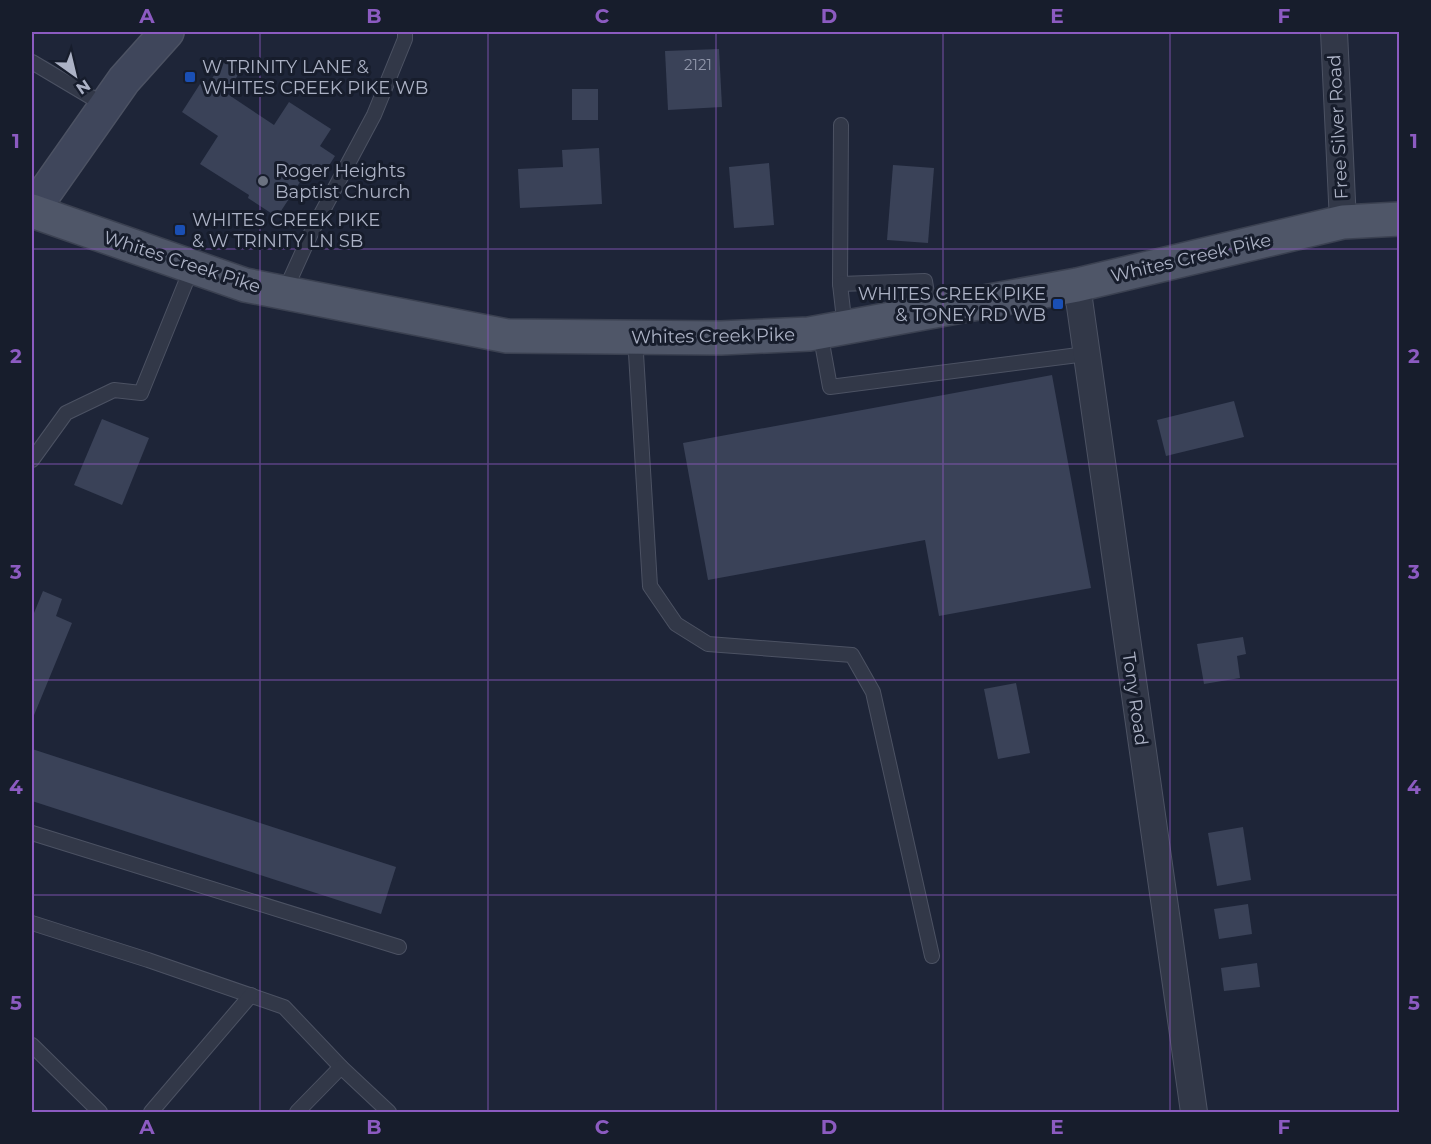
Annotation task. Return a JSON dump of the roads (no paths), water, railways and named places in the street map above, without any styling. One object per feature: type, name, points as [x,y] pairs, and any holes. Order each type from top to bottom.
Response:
[{"type":"main road","points":[[32,211],[124,80],[167,32]]},
{"type":"main road","name":"Whites Creek Pike","points":[[32,211],[245,285],[507,336],[721,338],[809,334],[833,330],[1077,285],[1343,222],[1400,219]]},
{"type":"street","name":"Free Silver Road","points":[[1334,32],[1343,222]]},
{"type":"street","name":"Tony Road","points":[[1077,285],[1194,1113]]},
{"type":"lane","points":[[284,293],[312,231],[374,115],[405,39],[405,32]]},
{"type":"lane","points":[[32,62],[106,106]]},
{"type":"lane","points":[[841,125],[840,284],[833,330],[830,387],[1086,354]]},
{"type":"lane","points":[[32,460],[66,413],[114,390],[141,393],[192,267]]},
{"type":"lane","points":[[840,284],[925,281],[930,312]]},
{"type":"lane","points":[[635,337],[650,586],[676,624],[708,644],[852,655],[873,692],[932,957]]},
{"type":"lane","points":[[32,833],[399,947]]},
{"type":"lane","points":[[32,923],[284,1007],[389,1113]]},
{"type":"lane","points":[[151,1113],[251,995]]},
{"type":"lane","points":[[32,1045],[100,1113]]},
{"type":"lane","points":[[297,1113],[341,1067]]},
{"type":"place","name":"W TRINITY LANE & WHITES CREEK PIKE WB","points":[[190,77]]},
{"type":"place","name":"Roger Heights Baptist Church","points":[[263,181]]},
{"type":"place","name":"WHITES CREEK PIKE & W TRINITY LN SB","points":[[180,230]]},
{"type":"place","name":"WHITES CREEK PIKE & TONEY RD WB","points":[[1058,304]]}]
